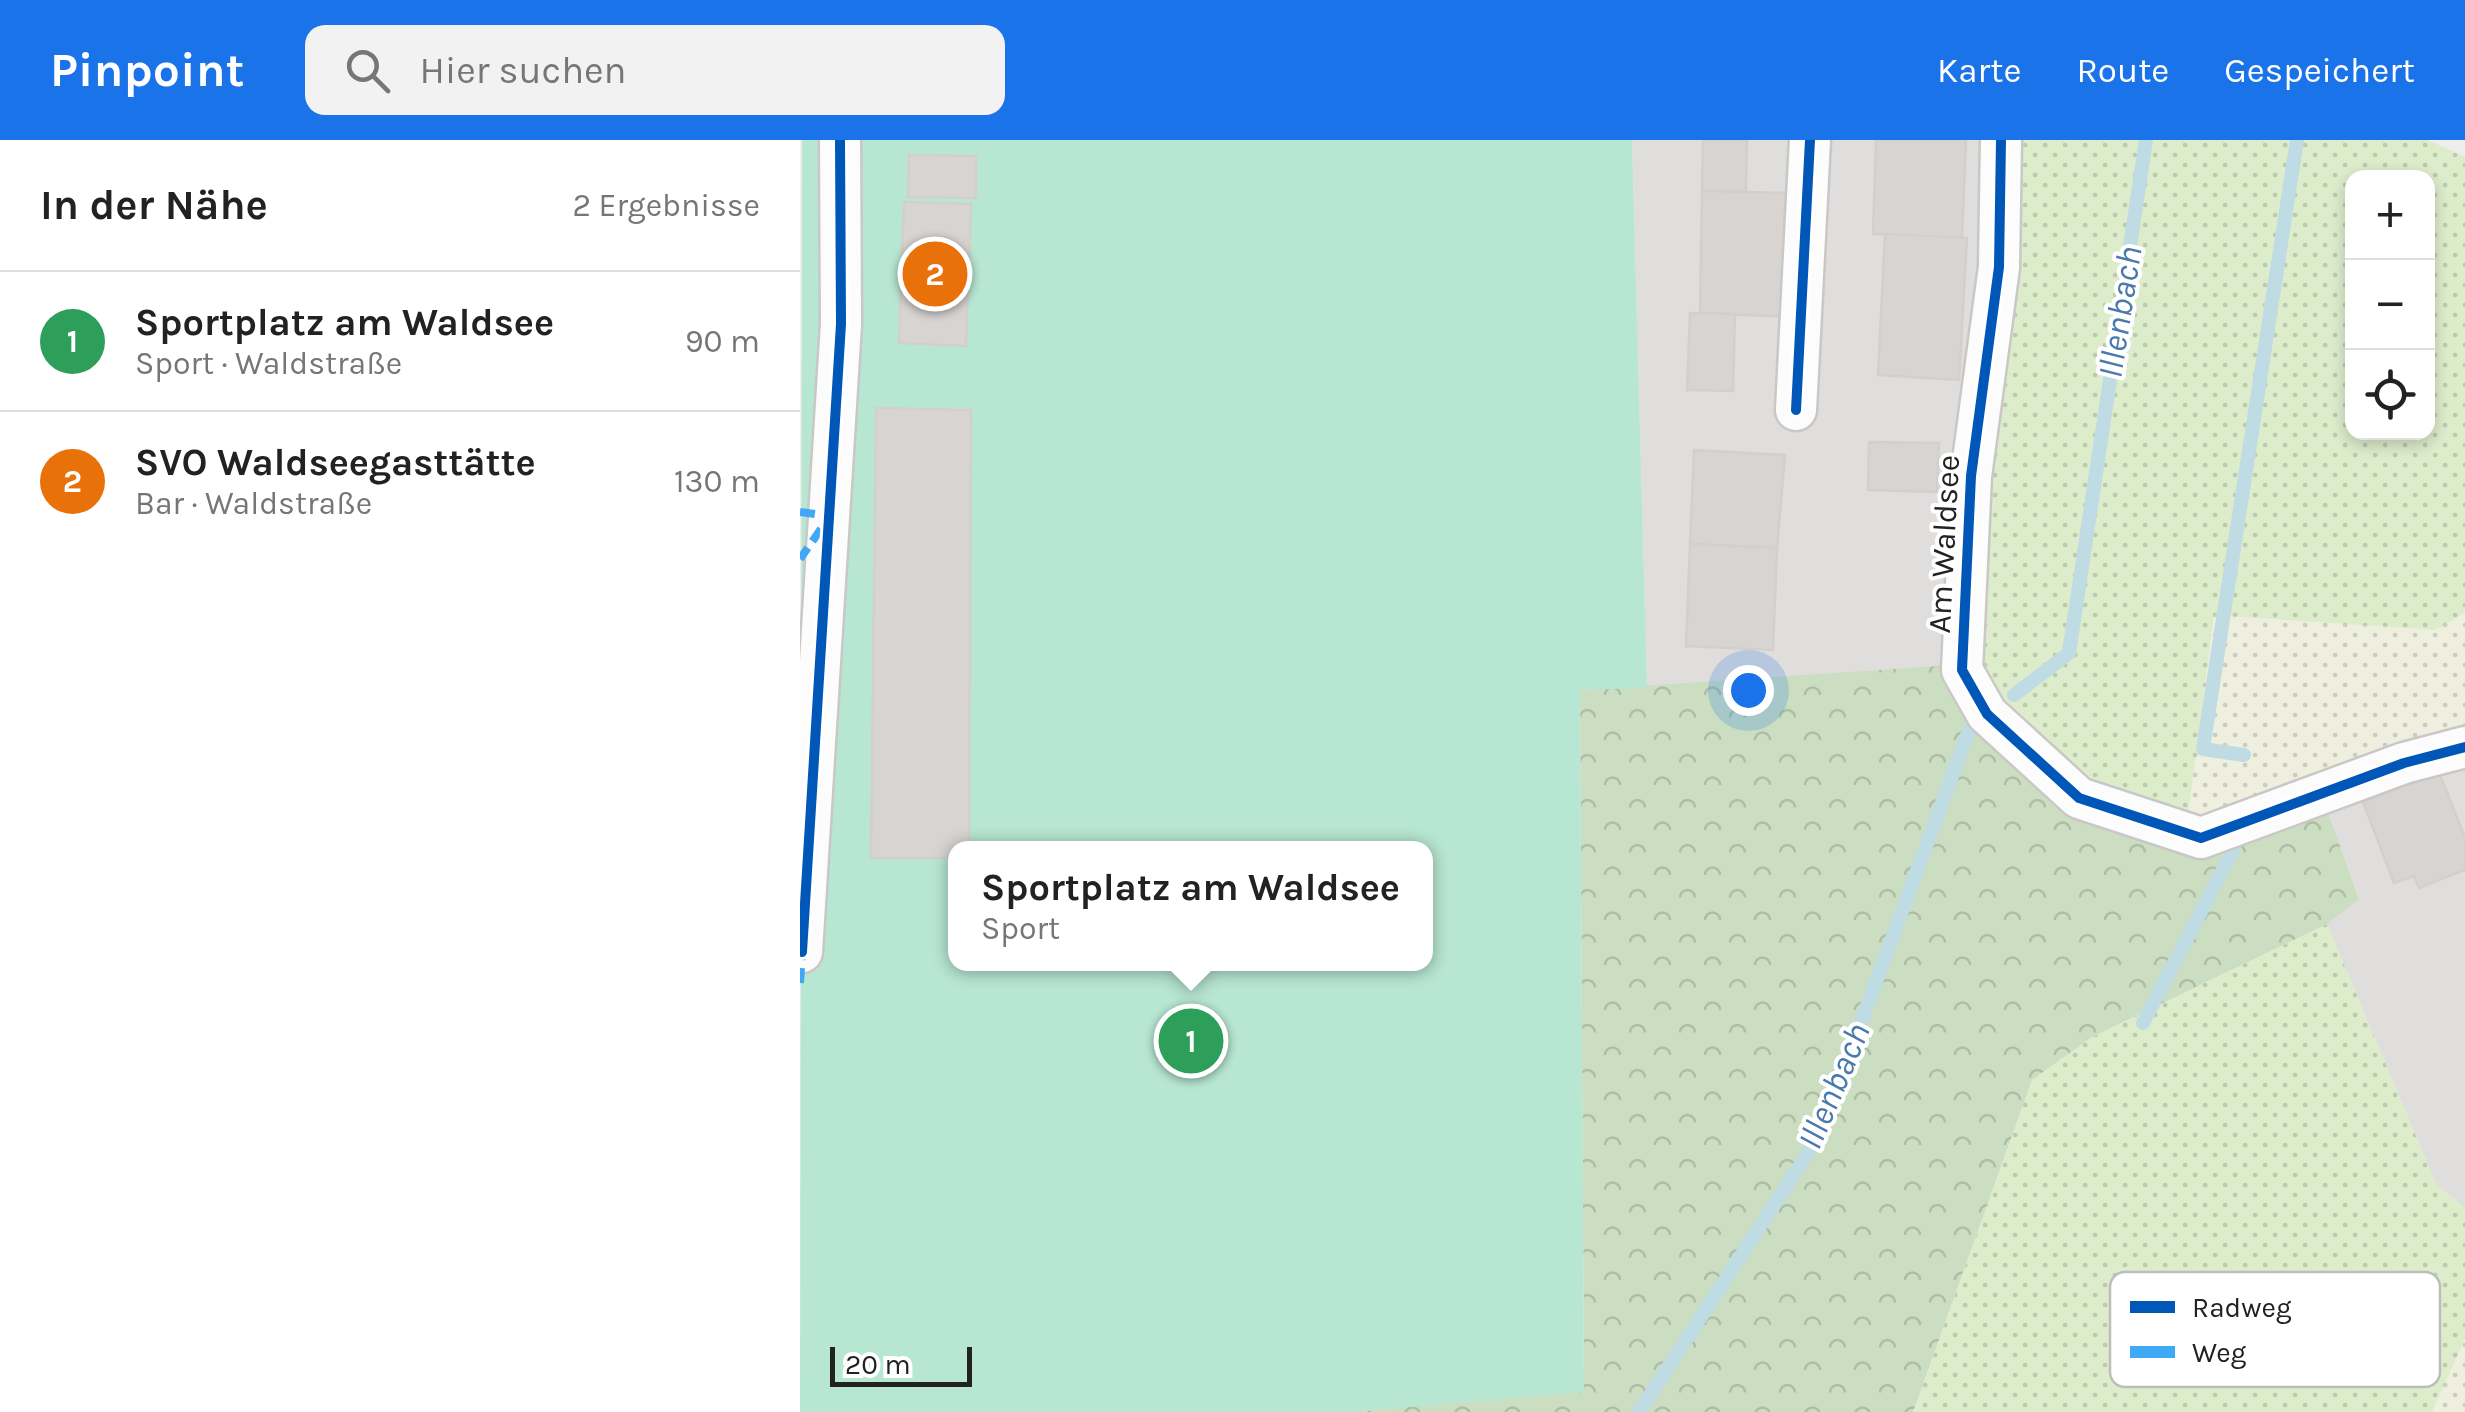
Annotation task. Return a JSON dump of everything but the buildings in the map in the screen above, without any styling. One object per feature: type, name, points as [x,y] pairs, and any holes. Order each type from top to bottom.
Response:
[{"type":"street","points":[[802,952],[841,324],[840,140]]},
{"type":"street","points":[[1796,410],[1810,140]]},
{"type":"street","name":"Am Waldsee","points":[[2001,140],[1999,267],[1971,476],[1962,670],[1986,714],[2078,798],[2201,838],[2404,763],[2465,747]]},
{"type":"shaded area","points":[[1632,140],[2013,140],[1977,587],[1984,663],[1647,688]]},
{"type":"shaded area","points":[[2465,724],[2465,1208],[2436,1184],[2327,924],[2359,898],[2317,781]]},
{"type":"green space","points":[[802,140],[1632,140],[1647,688],[1580,690],[1584,1392],[1350,1412],[800,1412]]},
{"type":"green space","points":[[2013,140],[2428,140],[2465,157],[2465,613],[2435,630],[2214,615],[2187,824],[2035,765],[1984,663],[1977,587]]},
{"type":"green space","points":[[2465,613],[2465,724],[2317,781],[2187,824],[2214,615],[2435,630]]},
{"type":"green space","points":[[1984,663],[2035,765],[2187,824],[2317,781],[2359,899],[2327,924],[2092,1037],[2032,1080],[1913,1412],[1350,1412],[1584,1391],[1580,690]]},
{"type":"green space","points":[[2327,924],[2436,1184],[2465,1208],[2465,1339],[2432,1412],[1913,1412],[2032,1080],[2092,1037]]},
{"type":"green space","points":[[2465,1339],[2465,1412],[2432,1412]]},
{"type":"waterway","name":"Illenbach","points":[[2014,695],[2069,653],[2146,140]]},
{"type":"waterway","points":[[2244,755],[2203,749],[2297,140]]},
{"type":"waterway","name":"Illenbach","points":[[1639,1412],[1819,1136],[1969,730]]},
{"type":"waterway","points":[[2143,1023],[2233,850]]},
{"type":"marked path","points":[[800,512],[830,516],[800,559]]},
{"type":"marked path","points":[[800,983],[802,952]]},
{"type":"cycle path","points":[[802,952],[841,324],[840,140]]},
{"type":"cycle path","points":[[1796,410],[1810,140]]},
{"type":"cycle path","points":[[2001,140],[1999,267],[1971,476],[1962,670],[1987,714],[2079,798],[2201,838],[2404,763],[2465,747]]},
{"type":"place","name":"SVO Waldseegasttätte","points":[[935,274]]},
{"type":"place","name":"Sportplatz am Waldsee","points":[[1191,1041]]}]
